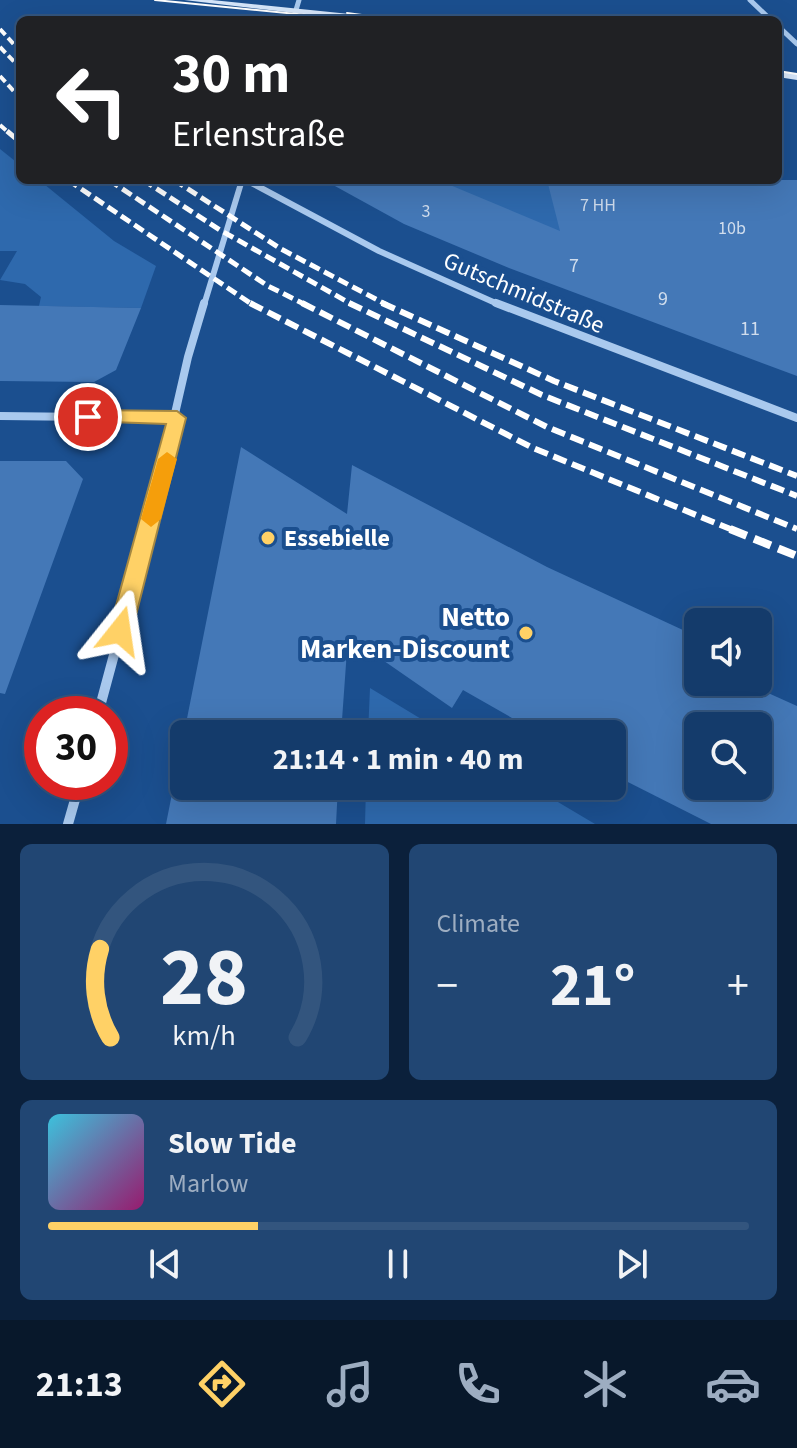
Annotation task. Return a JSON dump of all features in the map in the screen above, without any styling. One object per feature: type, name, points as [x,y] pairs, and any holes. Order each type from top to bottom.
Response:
[{"type":"main road","points":[[188,0],[298,4],[359,16]]},
{"type":"street","points":[[750,0],[767,16]]},
{"type":"street","points":[[782,30],[797,44]]},
{"type":"street","points":[[103,696],[177,418],[188,357],[243,184]]},
{"type":"street","name":"Gutschmidstraße","points":[[251,184],[368,247],[473,295],[647,366],[797,418]]},
{"type":"street","points":[[0,416],[177,418]]},
{"type":"street","points":[[68,824],[75,800]]},
{"type":"shaded area","points":[[0,149],[16,162],[16,184],[44,184],[114,241],[156,266],[141,308],[39,306],[41,297],[25,284],[0,280],[17,251],[0,251]]},
{"type":"shaded area","points":[[438,184],[549,184],[574,241]]},
{"type":"shaded area","points":[[370,688],[423,720],[369,720]]},
{"type":"shaded area","points":[[366,800],[555,800],[595,824],[365,824]]},
{"type":"building","points":[[782,180],[797,180],[797,376],[509,268],[404,224],[331,184],[448,184],[560,231],[548,184],[782,184]]},
{"type":"building","points":[[0,305],[141,308],[116,370],[94,382],[0,381]]},
{"type":"building","points":[[241,447],[347,514],[352,465],[547,567],[684,631],[684,696],[772,695],[797,706],[797,824],[711,824],[626,781],[626,720],[516,720],[463,690],[452,708],[348,636],[342,720],[187,720]]},
{"type":"building","points":[[0,461],[66,461],[83,479],[5,694],[0,693]]},
{"type":"building","points":[[171,800],[337,800],[336,824],[166,824]]},
{"type":"tram line","points":[[155,0],[317,16]]},
{"type":"tram line","points":[[347,13],[369,16]]},
{"type":"tram line","points":[[782,72],[797,74]]},
{"type":"railway","points":[[0,29],[16,47]]},
{"type":"railway","points":[[0,47],[16,64]]},
{"type":"railway","points":[[0,76],[16,94]]},
{"type":"railway","points":[[0,125],[9,133]]},
{"type":"railway","points":[[7,131],[16,139]]},
{"type":"railway","points":[[74,184],[250,303]]},
{"type":"railway","points":[[115,184],[268,286],[302,303]]},
{"type":"railway","points":[[149,184],[220,230],[352,304]]},
{"type":"railway","points":[[180,184],[281,249],[387,305]]},
{"type":"railway","points":[[250,303],[533,448],[735,531]]},
{"type":"railway","points":[[302,303],[306,305]]},
{"type":"railway","points":[[302,303],[547,427],[797,529]]},
{"type":"railway","points":[[382,303],[554,381],[797,476]]},
{"type":"railway","points":[[352,304],[542,395],[797,496]]},
{"type":"railway","points":[[730,529],[797,556]]},
{"type":"slow traffic","points":[[151,519],[167,459]]},
{"type":"place","name":"Essebielle","points":[[268,538]]},
{"type":"place","name":"Netto Marken-Discount","points":[[526,633]]},
{"type":"route","points":[[88,417],[177,418],[120,631]]}]
